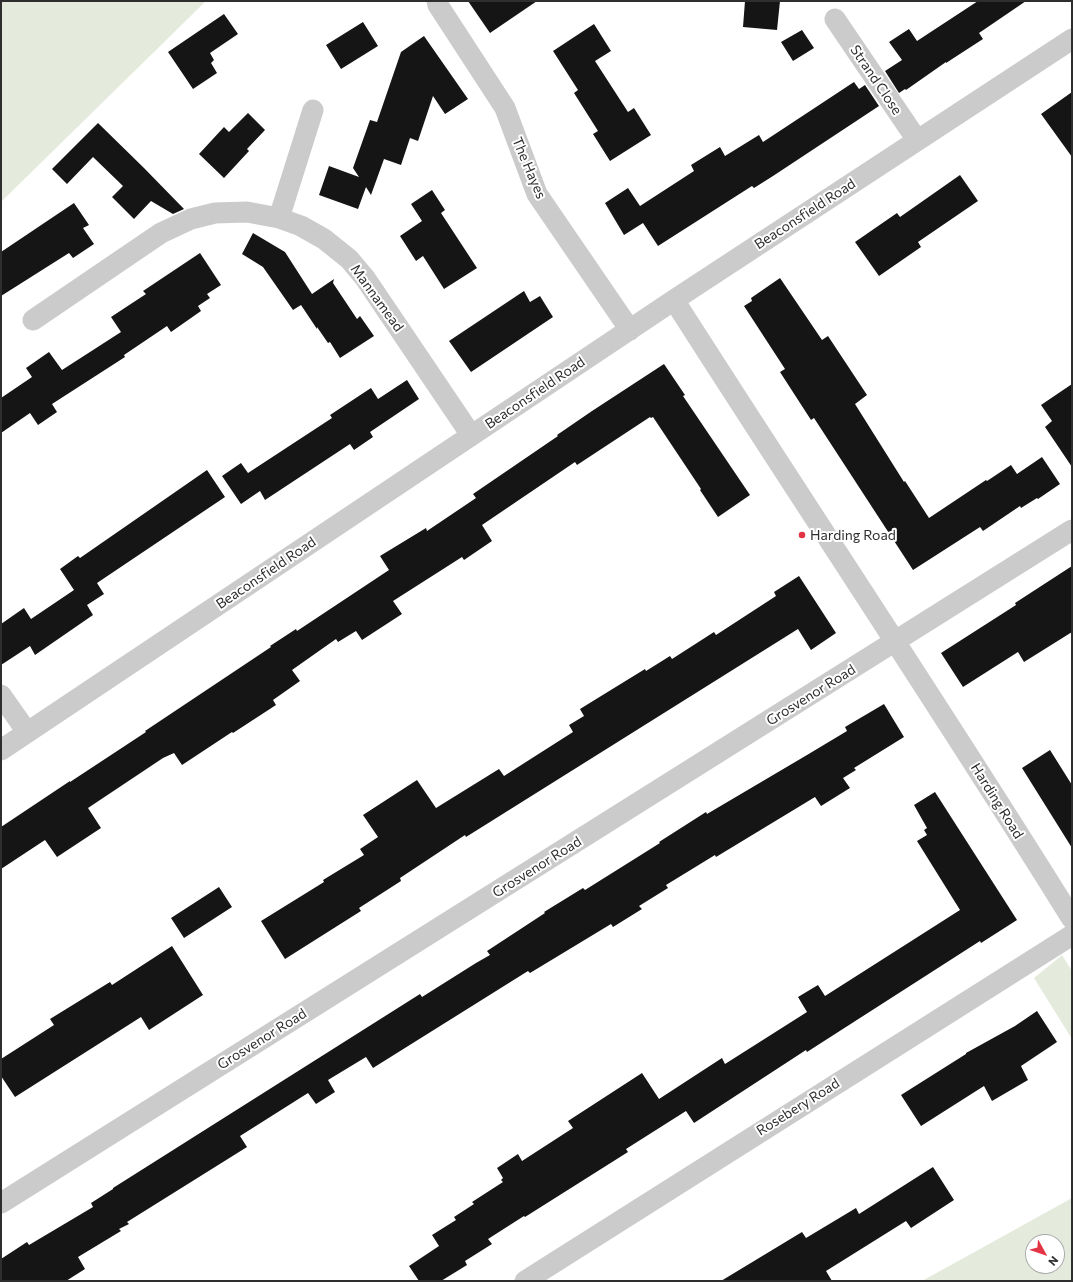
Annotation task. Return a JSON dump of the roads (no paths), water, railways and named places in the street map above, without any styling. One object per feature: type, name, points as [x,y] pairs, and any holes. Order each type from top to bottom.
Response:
[{"type":"street","name":"The Hayes","points":[[437,1],[438,5],[505,108],[537,194],[630,330]]},
{"type":"street","name":"Strand Close","points":[[835,19],[917,140]]},
{"type":"street","name":"Beaconsfield Road","points":[[1,750],[674,300],[1072,39]]},
{"type":"street","points":[[279,218],[313,110]]},
{"type":"street","name":"Mannamead","points":[[33,320],[161,233],[191,219],[216,213],[241,212],[279,218],[301,226],[324,239],[349,259],[365,278],[471,435]]},
{"type":"street","name":"Harding Road","points":[[674,300],[817,523],[896,642],[1072,919]]},
{"type":"street","name":"Grosvenor Road","points":[[1,1203],[1072,530]]},
{"type":"street","points":[[1,695],[27,732]]},
{"type":"street","name":"Rosebery Road","points":[[525,1281],[1072,935]]},
{"type":"place","name":"Harding Road","points":[[802,535]]}]
